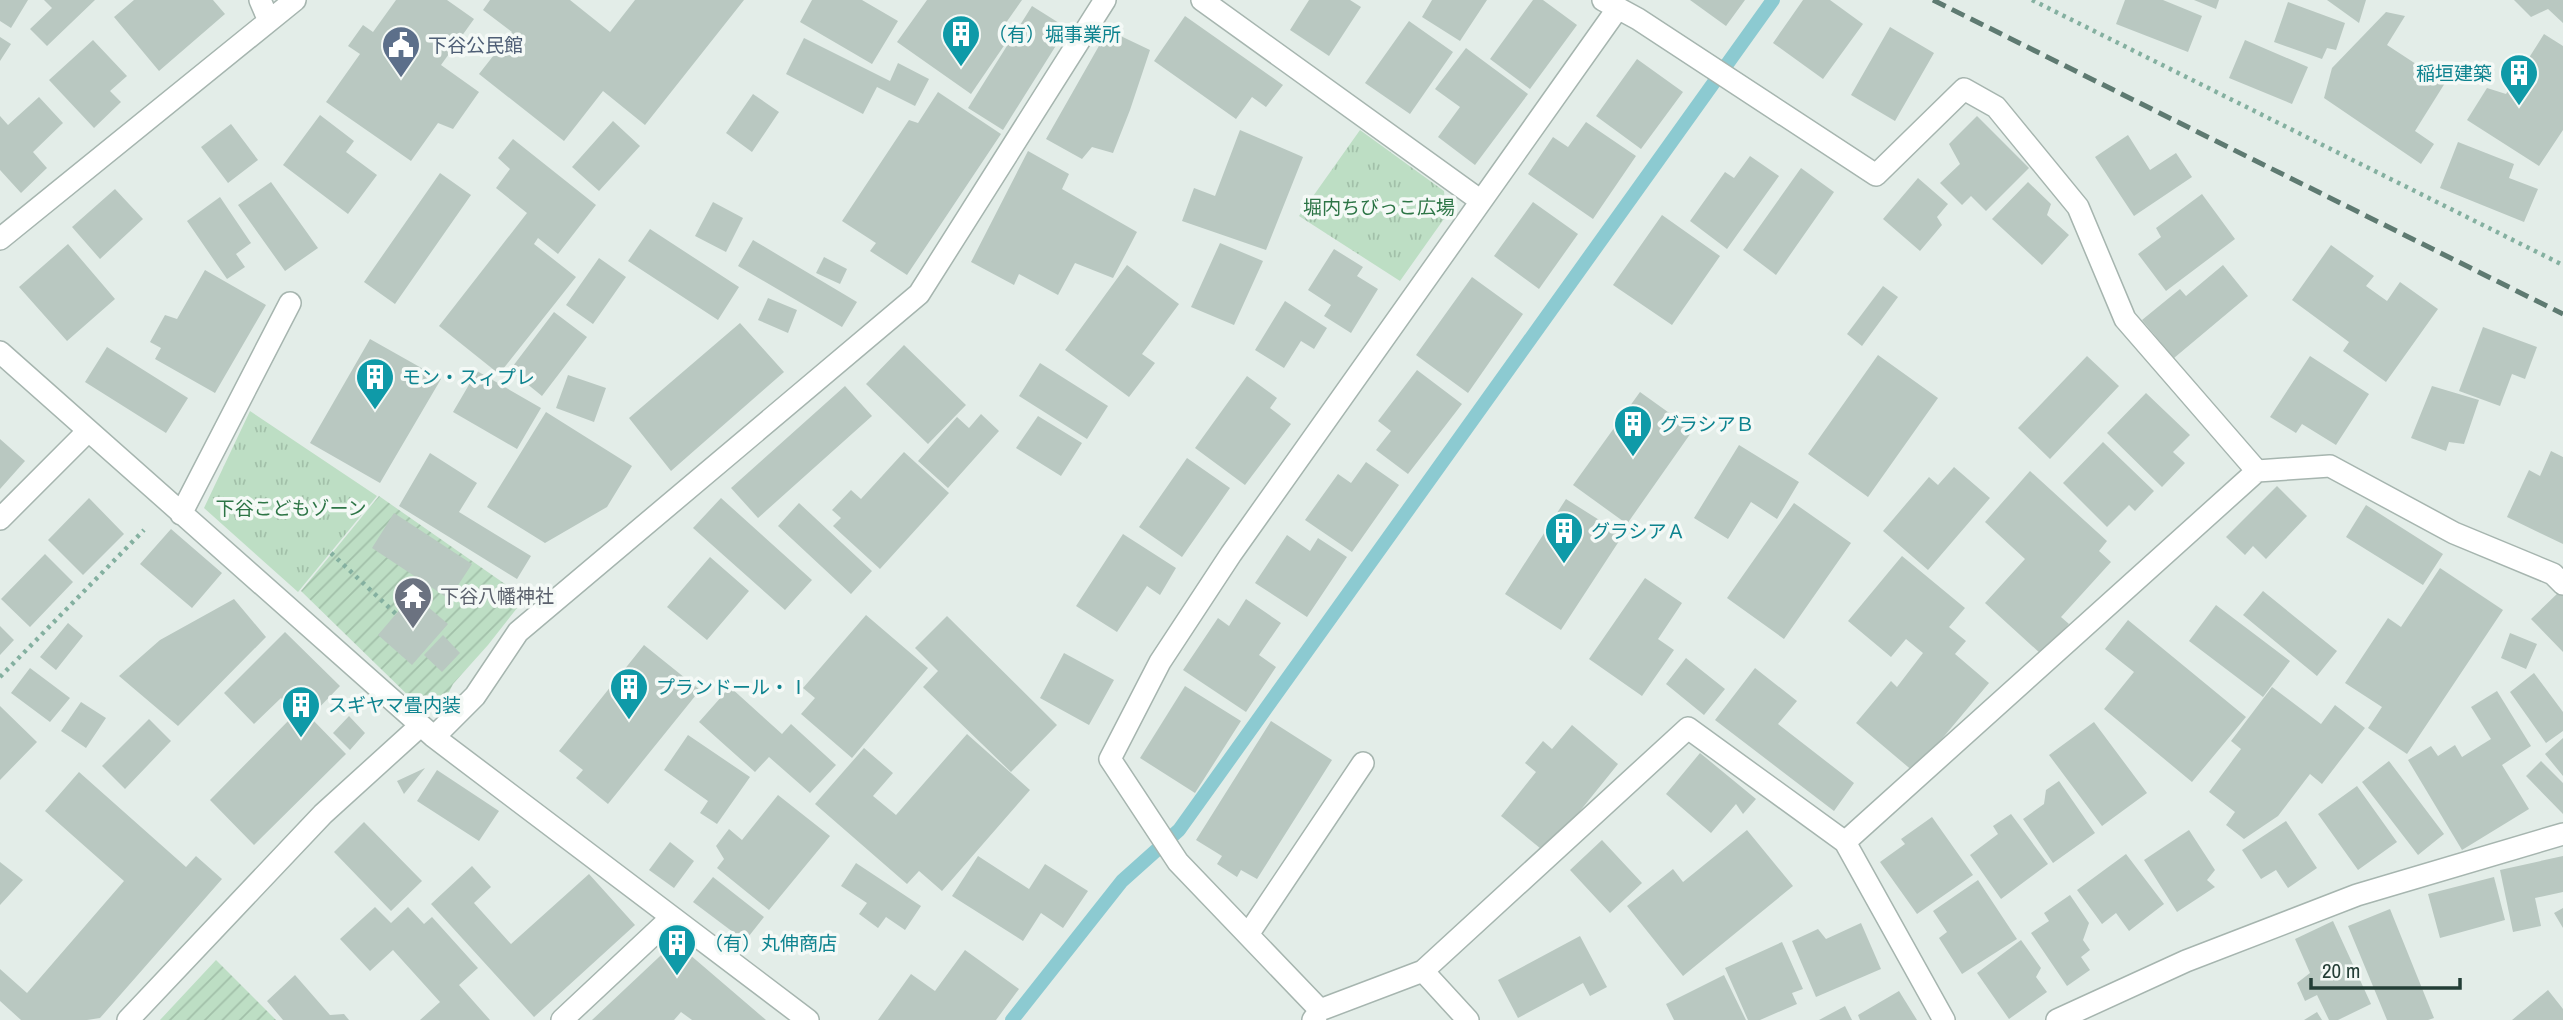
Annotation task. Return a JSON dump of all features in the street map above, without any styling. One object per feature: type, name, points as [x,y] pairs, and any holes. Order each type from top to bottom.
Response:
[{"type":"street","points":[[260,0],[269,21]]},
{"type":"street","points":[[0,239],[295,0]]},
{"type":"street","points":[[128,1020],[323,814],[475,696],[517,632],[919,294],[1105,0]]},
{"type":"street","points":[[1202,0],[1481,201]]},
{"type":"street","points":[[1944,1020],[1845,842],[1688,728],[1423,971],[1317,1015],[1249,933],[1178,862],[1110,759],[1160,662],[1224,565],[1481,201],[1610,4],[1876,175],[1964,89],[1996,107],[2078,207],[2125,318],[2257,471]]},
{"type":"street","points":[[175,509],[290,303]]},
{"type":"street","points":[[0,352],[427,732],[808,1020]]},
{"type":"street","points":[[0,519],[88,431]]},
{"type":"street","points":[[1845,842],[2257,471],[2330,466],[2454,533],[2553,574],[2563,584]]},
{"type":"street","points":[[1249,933],[1363,763]]},
{"type":"street","points":[[2062,1019],[2186,961],[2357,895],[2563,834]]},
{"type":"street","points":[[562,1020],[671,918]]},
{"type":"street","points":[[1423,971],[1468,1020]]},
{"type":"path","points":[[2032,0],[2563,265]]},
{"type":"path","points":[[0,677],[175,509]]},
{"type":"path","points":[[331,553],[396,614]]},
{"type":"green space","name":"堀内ちびっこ広場","points":[[1360,130],[1444,191],[1446,216],[1400,281],[1299,216]]},
{"type":"green space","name":"下谷こどもゾーン","points":[[250,411],[377,496],[298,592],[204,508]]},
{"type":"green space","points":[[379,496],[525,598],[453,684],[444,702],[419,706],[301,591]]},
{"type":"green space","points":[[216,960],[276,1020],[160,1020]]},
{"type":"building","points":[[0,0],[28,0],[11,28],[0,21]]},
{"type":"building","points":[[44,0],[95,0],[47,46],[30,29],[52,8]]},
{"type":"building","points":[[134,0],[213,0],[225,14],[159,71],[114,17]]},
{"type":"building","name":"下谷公民館","points":[[396,0],[447,0],[474,19],[441,65],[479,92],[453,129],[438,123],[411,161],[326,102],[360,54],[348,46],[363,25],[373,32]]},
{"type":"building","points":[[490,0],[570,0],[610,32],[635,0],[744,0],[645,125],[603,91],[564,141],[479,74],[512,32],[483,10]]},
{"type":"building","points":[[812,0],[862,0],[898,21],[872,64],[800,22]]},
{"type":"building","name":"（有）堀事業所","points":[[927,0],[1022,0],[1003,27],[1012,34],[971,94],[897,42]]},
{"type":"building","points":[[1309,0],[1350,0],[1361,7],[1329,56],[1290,30]]},
{"type":"building","points":[[1432,0],[1487,0],[1460,41],[1422,17]]},
{"type":"building","points":[[1533,0],[1543,0],[1577,25],[1530,89],[1490,59]]},
{"type":"building","points":[[1690,0],[1745,0],[1726,26]]},
{"type":"building","points":[[1803,0],[1830,0],[1863,24],[1823,79],[1773,43]]},
{"type":"building","points":[[2125,0],[2163,0],[2202,16],[2188,52],[2116,24]]},
{"type":"building","points":[[2194,0],[2219,0],[2216,9]]},
{"type":"building","points":[[2327,0],[2366,0],[2359,23]]},
{"type":"building","points":[[2514,0],[2563,0],[2563,23],[2548,9],[2531,17]]},
{"type":"building","points":[[2288,2],[2345,23],[2336,50],[2327,48],[2322,59],[2274,42]]},
{"type":"building","points":[[1032,6],[1067,28],[1003,130],[968,108]]},
{"type":"building","points":[[2386,12],[2405,16],[2387,45],[2445,83],[2415,131],[2434,144],[2421,164],[2324,98],[2332,68]]},
{"type":"building","points":[[1185,16],[1283,85],[1266,107],[1252,97],[1236,119],[1154,61]]},
{"type":"building","points":[[1409,21],[1453,52],[1410,114],[1365,83]]},
{"type":"building","points":[[1890,27],[1934,53],[1895,121],[1851,95]]},
{"type":"building","points":[[1108,30],[1150,50],[1113,153],[1092,147],[1082,159],[1046,139]]},
{"type":"building","name":"稲垣建築","points":[[2544,34],[2563,46],[2563,130],[2539,166],[2467,120],[2487,88],[2506,94]]},
{"type":"building","points":[[0,37],[11,44],[0,61]]},
{"type":"building","points":[[804,38],[890,81],[898,63],[929,79],[915,106],[877,87],[863,114],[786,74]]},
{"type":"building","points":[[93,40],[127,76],[110,91],[121,102],[94,128],[49,80]]},
{"type":"building","points":[[2245,40],[2308,67],[2292,104],[2229,78]]},
{"type":"building","points":[[1466,48],[1528,94],[1475,165],[1438,137],[1460,107],[1435,89]]},
{"type":"building","points":[[1637,59],[1683,92],[1641,149],[1596,116]]},
{"type":"building","points":[[938,92],[1001,134],[907,275],[870,251],[876,243],[842,221],[909,120],[918,123]]},
{"type":"building","points":[[753,94],[779,112],[752,152],[726,133]]},
{"type":"building","points":[[39,97],[63,123],[33,152],[47,168],[21,193],[0,170],[0,116],[8,125]]},
{"type":"building","points":[[320,115],[354,141],[346,152],[377,175],[348,214],[283,165]]},
{"type":"building","points":[[1977,116],[2029,168],[1986,211],[1971,196],[1962,205],[1940,183],[1960,164],[1949,144]]},
{"type":"building","points":[[613,121],[640,146],[599,191],[572,167]]},
{"type":"building","points":[[1586,122],[1636,156],[1593,219],[1528,174],[1553,137],[1568,147]]},
{"type":"building","points":[[231,124],[258,160],[228,183],[201,147]]},
{"type":"building","points":[[1240,130],[1303,157],[1266,250],[1182,221],[1194,188],[1215,196]]},
{"type":"building","points":[[2128,135],[2150,170],[2176,153],[2192,177],[2134,216],[2095,157]]},
{"type":"building","points":[[513,139],[596,205],[558,254],[538,238],[534,244],[576,277],[499,374],[439,326],[527,213],[496,188],[510,169],[498,158]]},
{"type":"building","points":[[2458,142],[2514,164],[2509,178],[2538,189],[2524,222],[2440,188]]},
{"type":"building","points":[[1028,151],[1069,174],[1062,189],[1137,232],[1113,278],[1075,263],[1058,295],[1019,274],[1014,285],[971,262]]},
{"type":"building","points":[[1750,156],[1779,176],[1727,249],[1690,221],[1725,172],[1734,178]]},
{"type":"building","points":[[1801,168],[1834,192],[1776,275],[1743,250]]},
{"type":"building","points":[[440,173],[471,195],[395,304],[364,282]]},
{"type":"building","points":[[1918,178],[1948,204],[1937,217],[1942,225],[1920,251],[1883,219]]},
{"type":"building","points":[[271,182],[318,248],[285,271],[238,205]]},
{"type":"building","points":[[2028,182],[2051,204],[2047,215],[2069,235],[2042,265],[1992,219]]},
{"type":"building","points":[[115,189],[143,219],[100,259],[72,227]]},
{"type":"building","points":[[2202,194],[2235,239],[2166,291],[2138,254],[2161,237],[2156,228]]},
{"type":"building","points":[[220,197],[251,243],[236,254],[245,267],[227,279],[187,221]]},
{"type":"building","points":[[713,202],[743,218],[726,252],[695,236]]},
{"type":"building","points":[[1533,202],[1578,234],[1539,289],[1494,256]]},
{"type":"building","points":[[1662,215],[1720,256],[1672,325],[1613,285]]},
{"type":"building","points":[[650,229],[739,287],[718,320],[628,261]]},
{"type":"building","points":[[753,240],[857,302],[842,327],[738,266]]},
{"type":"building","points":[[1220,243],[1263,261],[1234,325],[1191,307]]},
{"type":"building","points":[[68,244],[115,299],[67,341],[19,287]]},
{"type":"building","points":[[2331,245],[2374,276],[2366,286],[2387,301],[2400,282],[2438,309],[2386,382],[2343,351],[2349,342],[2292,300]]},
{"type":"building","points":[[1334,249],[1363,267],[1357,276],[1378,289],[1351,333],[1324,316],[1331,305],[1308,290]]},
{"type":"building","points":[[824,257],[847,269],[840,284],[816,273]]},
{"type":"building","points":[[599,258],[626,277],[593,324],[566,305]]},
{"type":"building","points":[[1127,265],[1179,304],[1142,354],[1155,363],[1129,397],[1065,350]]},
{"type":"building","points":[[2223,265],[2248,296],[2174,358],[2142,320],[2180,289],[2186,296]]},
{"type":"building","points":[[205,270],[266,305],[215,393],[155,359],[161,348],[150,342],[165,315],[177,319]]},
{"type":"building","points":[[1472,277],[1523,314],[1468,393],[1416,355]]},
{"type":"building","points":[[1883,286],[1898,297],[1862,346],[1847,334]]},
{"type":"building","points":[[768,298],[797,310],[788,333],[758,320]]},
{"type":"building","points":[[1285,301],[1327,328],[1314,349],[1301,341],[1284,368],[1255,350]]},
{"type":"building","points":[[554,312],[587,337],[542,396],[510,370]]},
{"type":"building","points":[[740,323],[784,372],[671,471],[629,418]]},
{"type":"building","points":[[2483,327],[2537,347],[2525,379],[2512,374],[2500,406],[2459,391]]},
{"type":"building","name":"モン・スィプレ","points":[[370,339],[441,379],[380,483],[310,443]]},
{"type":"building","points":[[904,345],[966,405],[928,444],[866,384]]},
{"type":"building","points":[[107,347],[188,398],[166,433],[85,382]]},
{"type":"building","points":[[1878,355],[1938,398],[1868,497],[1808,454]]},
{"type":"building","points":[[2087,356],[2119,386],[2050,459],[2018,428]]},
{"type":"building","points":[[2310,356],[2369,394],[2336,445],[2302,424],[2296,433],[2270,417]]},
{"type":"building","points":[[1040,363],[1108,406],[1087,439],[1019,396]]},
{"type":"building","points":[[1417,370],[1462,404],[1408,474],[1376,450],[1391,431],[1378,421]]},
{"type":"building","points":[[477,371],[541,408],[517,449],[453,412]]},
{"type":"building","points":[[568,375],[606,388],[594,422],[556,408]]},
{"type":"building","points":[[1247,376],[1277,398],[1270,408],[1291,424],[1245,485],[1195,448]]},
{"type":"building","points":[[845,386],[872,416],[758,518],[731,488]]},
{"type":"building","points":[[2432,386],[2479,400],[2464,444],[2449,442],[2446,451],[2411,438]]},
{"type":"building","name":"グラシアＢ","points":[[1640,392],[1693,430],[1627,524],[1573,485]]},
{"type":"building","points":[[2146,393],[2190,435],[2173,452],[2185,463],[2162,487],[2107,433]]},
{"type":"building","points":[[546,412],[632,466],[607,507],[545,543],[487,507]]},
{"type":"building","points":[[981,414],[999,431],[948,488],[918,461],[957,417],[969,428]]},
{"type":"building","points":[[1038,416],[1082,443],[1061,476],[1016,448]]},
{"type":"building","points":[[0,439],[25,461],[0,489]]},
{"type":"building","points":[[2103,442],[2154,491],[2135,511],[2129,505],[2107,527],[2063,483]]},
{"type":"building","points":[[1739,445],[1799,482],[1777,519],[1751,502],[1728,539],[1694,518]]},
{"type":"building","points":[[2551,451],[2563,457],[2563,544],[2507,517],[2529,470],[2540,476]]},
{"type":"building","points":[[904,452],[949,493],[880,569],[833,526],[841,518],[832,510],[851,490],[861,499]]},
{"type":"building","points":[[430,453],[477,483],[459,512],[531,556],[517,579],[399,506]]},
{"type":"building","points":[[1187,458],[1230,488],[1182,557],[1139,527]]},
{"type":"building","points":[[1366,462],[1399,485],[1352,552],[1305,520],[1338,474],[1351,483]]},
{"type":"building","points":[[1954,467],[1990,498],[1928,570],[1883,531],[1929,477],[1938,485]]},
{"type":"building","points":[[2030,471],[2107,541],[2099,551],[2111,562],[2061,617],[2069,624],[2041,654],[1985,603],[2025,559],[1985,522]]},
{"type":"building","points":[[2277,486],[2307,516],[2266,559],[2253,546],[2245,555],[2226,537]]},
{"type":"building","points":[[89,498],[124,534],[83,575],[48,540]]},
{"type":"building","points":[[721,498],[812,580],[785,610],[693,528]]},
{"type":"building","name":"グラシアＡ","points":[[1566,499],[1623,535],[1561,630],[1505,594]]},
{"type":"building","points":[[799,503],[872,571],[851,594],[778,526]]},
{"type":"building","points":[[1794,503],[1851,543],[1784,639],[1727,598]]},
{"type":"building","points":[[2366,505],[2443,554],[2423,585],[2346,537]]},
{"type":"building","points":[[394,513],[472,564],[449,599],[372,548]]},
{"type":"building","points":[[171,529],[222,573],[192,608],[140,564]]},
{"type":"building","points":[[1123,534],[1176,568],[1160,595],[1147,586],[1117,632],[1076,606]]},
{"type":"building","points":[[1287,535],[1310,551],[1318,538],[1347,557],[1307,617],[1255,583]]},
{"type":"building","points":[[45,554],[73,582],[30,627],[1,599]]},
{"type":"building","points":[[1902,556],[1965,608],[1949,627],[1966,641],[1955,654],[1989,683],[1914,772],[1856,723],[1891,681],[1897,687],[1923,653],[1906,639],[1891,657],[1848,621]]},
{"type":"building","points":[[710,557],[749,591],[707,640],[667,607]]},
{"type":"building","points":[[2440,568],[2503,610],[2407,754],[2368,728],[2382,707],[2345,683],[2388,618],[2401,627]]},
{"type":"building","points":[[1645,578],[1682,603],[1658,639],[1674,650],[1642,696],[1589,659]]},
{"type":"building","points":[[2263,591],[2337,651],[2317,676],[2243,615]]},
{"type":"building","points":[[2559,592],[2563,596],[2563,652],[2531,619]]},
{"type":"building","name":"下谷八幡神社","points":[[413,594],[448,624],[412,665],[378,635]]},
{"type":"building","points":[[234,599],[266,637],[178,726],[119,676],[160,640]]},
{"type":"building","points":[[1246,599],[1281,623],[1259,655],[1276,667],[1246,712],[1183,670],[1218,618],[1229,626]]},
{"type":"building","points":[[2216,605],[2290,661],[2263,697],[2189,641]]},
{"type":"building","points":[[866,615],[928,668],[852,758],[801,714],[815,698],[803,688]]},
{"type":"building","points":[[947,616],[1057,725],[1011,772],[923,687],[938,671],[915,648]]},
{"type":"building","points":[[2128,620],[2246,717],[2192,782],[2104,709],[2134,672],[2105,649]]},
{"type":"building","points":[[68,623],[83,636],[56,670],[40,657]]},
{"type":"building","points":[[0,626],[14,640],[0,655]]},
{"type":"building","name":"スギヤマ畳内装","points":[[285,632],[340,686],[310,717],[346,754],[254,845],[210,800],[296,713],[281,698],[254,724],[224,693]]},
{"type":"building","points":[[2510,633],[2537,644],[2526,669],[2501,658]]},
{"type":"building","points":[[443,635],[460,653],[442,672],[424,655]]},
{"type":"building","name":"プランドール・Ⅰ","points":[[644,645],[700,690],[608,804],[576,778],[583,770],[559,751]]},
{"type":"building","points":[[1064,653],[1114,680],[1089,725],[1040,698]]},
{"type":"building","points":[[1686,658],[1725,689],[1704,715],[1666,684]]},
{"type":"building","points":[[30,668],[70,698],[50,722],[11,693]]},
{"type":"building","points":[[1755,668],[1797,701],[1778,724],[1854,783],[1834,811],[1715,720]]},
{"type":"building","points":[[2534,673],[2563,712],[2563,731],[2546,743],[2510,692]]},
{"type":"building","points":[[1185,686],[1241,721],[1195,793],[1140,758]]},
{"type":"building","points":[[730,687],[782,734],[791,724],[836,765],[810,793],[769,757],[755,772],[699,722]]},
{"type":"building","points":[[2272,687],[2321,724],[2335,705],[2365,728],[2322,784],[2310,774],[2278,816],[2244,839],[2226,825],[2235,812],[2209,792],[2241,749],[2231,741]]},
{"type":"building","points":[[2497,691],[2531,746],[2502,765],[2529,809],[2462,850],[2408,760],[2431,746],[2438,756],[2455,745],[2462,757],[2491,739],[2471,707]]},
{"type":"building","points":[[81,702],[106,718],[86,748],[61,731]]},
{"type":"building","points":[[0,706],[37,742],[0,780]]},
{"type":"building","points":[[349,716],[365,733],[350,750],[333,733]]},
{"type":"building","points":[[149,719],[171,741],[125,789],[102,766]]},
{"type":"building","points":[[1271,721],[1332,760],[1257,879],[1241,870],[1237,877],[1217,864],[1222,856],[1196,840]]},
{"type":"building","points":[[2094,722],[2147,793],[2102,826],[2049,755]]},
{"type":"building","points":[[1572,725],[1618,764],[1546,853],[1501,816],[1536,772],[1525,763],[1543,741],[1552,749]]},
{"type":"building","points":[[967,734],[1030,790],[942,891],[919,871],[907,884],[815,804],[864,748],[893,773],[873,796],[896,815]]},
{"type":"building","points":[[688,735],[750,777],[717,824],[700,813],[708,801],[664,770]]},
{"type":"building","points":[[2563,738],[2563,776],[2545,754]]},
{"type":"building","points":[[1700,753],[1756,799],[1743,814],[1736,804],[1711,833],[1666,794]]},
{"type":"building","points":[[2389,761],[2444,834],[2418,855],[2362,782]]},
{"type":"building","points":[[2541,761],[2563,783],[2563,814],[2526,776]]},
{"type":"building","points":[[425,768],[404,794],[397,781]]},
{"type":"building","points":[[437,770],[499,811],[479,841],[417,801]]},
{"type":"building","points":[[79,772],[186,867],[196,856],[222,879],[100,1018],[21,1020],[0,1001],[0,969],[27,993],[124,881],[45,811]]},
{"type":"building","points":[[2059,781],[2095,833],[2053,863],[2023,819],[2044,804],[2046,790]]},
{"type":"building","points":[[2357,786],[2397,842],[2358,870],[2318,814]]},
{"type":"building","points":[[778,795],[830,836],[769,910],[717,868],[724,859],[716,846],[729,829],[742,840]]},
{"type":"building","points":[[2011,814],[2048,864],[2001,899],[1970,855],[1998,834],[1993,826]]},
{"type":"building","points":[[1932,817],[1973,875],[1917,914],[1880,862],[1905,844],[1901,839]]},
{"type":"building","points":[[2286,821],[2317,868],[2288,888],[2276,870],[2261,879],[2242,850]]},
{"type":"building","points":[[364,822],[422,881],[391,911],[334,852]]},
{"type":"building","points":[[1747,830],[1793,886],[1683,976],[1627,906],[1673,869],[1683,882]]},
{"type":"building","points":[[2189,830],[2215,870],[2207,880],[2215,887],[2177,912],[2144,860]]},
{"type":"building","points":[[1602,840],[1642,883],[1610,913],[1570,870]]},
{"type":"building","points":[[670,842],[694,861],[674,888],[649,870]]},
{"type":"building","points":[[2126,854],[2164,904],[2129,931],[2116,913],[2102,924],[2077,890]]},
{"type":"building","points":[[978,856],[1029,889],[1045,864],[1088,891],[1063,928],[1041,913],[1023,941],[952,896]]},
{"type":"building","points":[[2563,856],[2563,892],[2535,898],[2541,926],[2513,932],[2500,870]]},
{"type":"building","points":[[0,862],[23,880],[0,905]]},
{"type":"building","points":[[856,863],[921,906],[905,930],[886,917],[878,928],[859,914],[867,903],[841,886]]},
{"type":"building","points":[[472,866],[491,887],[474,903],[511,944],[589,874],[635,925],[534,1017],[431,904]]},
{"type":"building","points":[[713,877],[764,917],[745,941],[693,902]]},
{"type":"building","points":[[2494,877],[2505,920],[2440,938],[2428,894]]},
{"type":"building","points":[[1978,880],[2017,939],[1962,974],[1939,938],[1947,932],[1933,911]]},
{"type":"building","points":[[2070,895],[2089,923],[2083,940],[2090,950],[2081,957],[2090,970],[2067,986],[2031,933],[2049,921],[2044,913]]},
{"type":"building","points":[[375,907],[391,923],[408,907],[424,924],[432,917],[478,968],[459,985],[490,1020],[420,1020],[440,1002],[393,950],[370,971],[340,939]]},
{"type":"building","points":[[2563,908],[2563,928],[2554,913]]},
{"type":"building","points":[[2390,909],[2434,1018],[2387,1020],[2348,926]]},
{"type":"building","points":[[2333,921],[2371,1004],[2338,1020],[2329,1020],[2317,995],[2305,1001],[2297,983],[2310,973],[2295,939]]},
{"type":"building","points":[[1861,923],[1881,969],[1816,997],[1792,941],[1818,929],[1826,939]]},
{"type":"building","points":[[1580,936],[1607,987],[1590,996],[1583,983],[1518,1018],[1498,980]]},
{"type":"building","points":[[2021,940],[2041,968],[2036,977],[2047,992],[2009,1019],[1977,973]]},
{"type":"building","name":"（有）丸伸商店","points":[[675,942],[766,1020],[692,1020],[681,1012],[674,1020],[592,1020]]},
{"type":"building","points":[[1782,942],[1803,989],[1792,993],[1797,1004],[1760,1020],[1748,1020],[1725,968]]},
{"type":"building","points":[[965,950],[1019,989],[996,1020],[878,1020],[911,974],[935,991]]},
{"type":"building","points":[[295,975],[330,1015],[344,1014],[349,1020],[283,1020],[267,1001]]},
{"type":"building","points":[[1724,975],[1746,1020],[1674,1020],[1666,1004]]},
{"type":"building","points":[[2548,990],[2563,1009],[2563,1020],[2512,1020]]},
{"type":"building","points":[[1899,991],[1917,1020],[1860,1020],[1858,1015]]},
{"type":"building","points":[[1845,1006],[1852,1020],[1819,1020]]},
{"type":"building","points":[[2317,1012],[2322,1020],[2304,1020]]},
{"type":"waterway","points":[[1012,1020],[1122,881],[1179,830],[1773,0]]},
{"type":"railway","points":[[1933,0],[2563,314]]},
{"type":"place","name":"（有）堀事業所","points":[[961,68]]},
{"type":"place","name":"下谷公民館","points":[[401,79]]},
{"type":"place","name":"稲垣建築","points":[[2519,107]]},
{"type":"place","name":"モン・スィプレ","points":[[375,411]]},
{"type":"place","name":"グラシアＢ","points":[[1633,458]]},
{"type":"place","name":"グラシアＡ","points":[[1564,565]]},
{"type":"place","name":"下谷八幡神社","points":[[413,630]]},
{"type":"place","name":"プランドール・Ⅰ","points":[[629,721]]},
{"type":"place","name":"スギヤマ畳内装","points":[[301,739]]},
{"type":"place","name":"（有）丸伸商店","points":[[677,977]]}]
